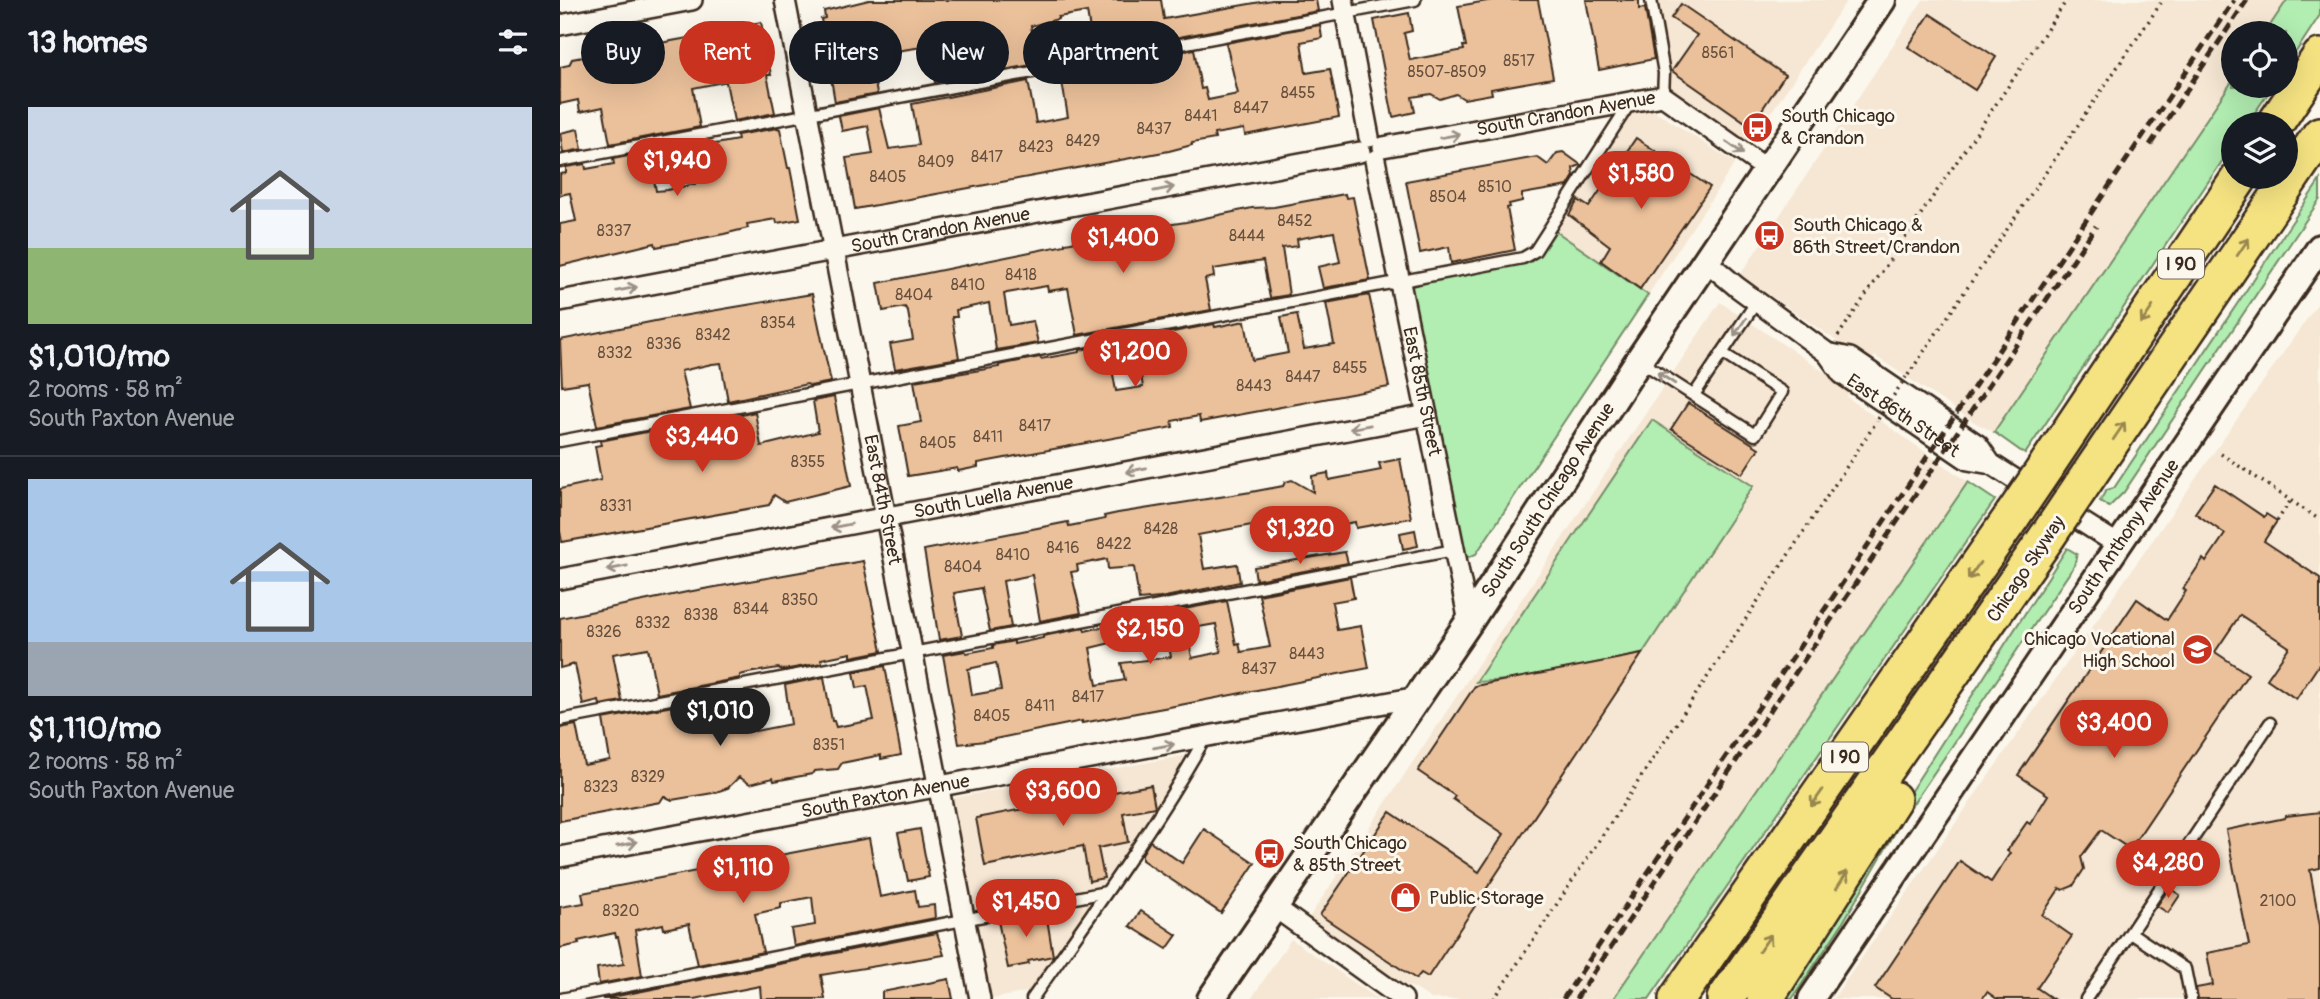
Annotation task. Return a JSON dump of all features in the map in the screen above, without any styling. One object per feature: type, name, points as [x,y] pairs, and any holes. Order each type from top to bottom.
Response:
[{"type":"highway","points":[[2283,112],[2320,57]]},
{"type":"highway","name":"Chicago Skyway","points":[[1726,999],[1997,612],[2320,135]]},
{"type":"highway","name":"I 90","points":[[1677,999],[2013,515],[2232,189]]},
{"type":"highway","points":[[1765,999],[1916,764],[1980,670],[1997,612]]},
{"type":"main road","name":"South South Chicago Avenue","points":[[1211,999],[1469,622],[1639,360],[1882,0]]},
{"type":"street","points":[[560,25],[692,0]]},
{"type":"street","name":"East 84th Street","points":[[785,0],[980,999]]},
{"type":"street","name":"East 85th Street","points":[[1345,6],[1469,622]]},
{"type":"street","name":"South Crandon Avenue","points":[[560,301],[1663,96],[1768,170]]},
{"type":"street","name":"South Anthony Avenue","points":[[1811,999],[2320,247]]},
{"type":"street","name":"East 86th Street","points":[[1706,261],[1827,352],[1850,358],[1978,445],[1991,464],[2118,544]]},
{"type":"street","name":"South Luella Avenue","points":[[560,579],[1427,415]]},
{"type":"street","name":"South Paxton Avenue","points":[[560,857],[1417,697]]},
{"type":"street","points":[[1273,906],[1403,999]]},
{"type":"lane","points":[[560,161],[807,115],[1345,6],[1415,0]]},
{"type":"lane","points":[[1651,0],[1664,73],[1663,96]]},
{"type":"lane","points":[[560,440],[1400,282],[1529,255],[1540,243],[1630,102]]},
{"type":"lane","points":[[1694,395],[1757,301]]},
{"type":"lane","points":[[1639,360],[1755,435],[1782,392],[1723,353]]},
{"type":"lane","points":[[560,720],[1454,550]]},
{"type":"lane","points":[[2086,999],[2270,723]]},
{"type":"lane","points":[[1032,999],[1106,892],[1205,738]]},
{"type":"lane","points":[[561,999],[1106,892]]},
{"type":"lane","points":[[2131,933],[2185,969],[2191,999]]},
{"type":"path","points":[[1827,352],[2067,0]]},
{"type":"path","points":[[1494,999],[1906,377],[2163,0]]},
{"type":"path","points":[[2221,454],[2320,520]]},
{"type":"path","points":[[2277,521],[2291,500]]},
{"type":"shaded area","points":[[1651,0],[1847,0],[1750,144],[1664,82]]},
{"type":"shaded area","points":[[1923,0],[2287,0],[2273,21],[2221,21],[2221,98],[1994,432],[1974,422],[1875,356],[1869,363],[1740,275]]},
{"type":"shaded area","points":[[1652,109],[1735,163],[1648,295],[1550,227],[1623,115]]},
{"type":"shaded area","name":"Chicago Vocational High School","points":[[2320,300],[2320,999],[1833,999]]},
{"type":"shaded area","points":[[1720,302],[1851,390],[1847,397],[1968,482],[1613,999],[1431,999],[1403,984],[1308,919]]},
{"type":"shaded area","points":[[1193,754],[1042,989],[991,999],[953,798]]},
{"type":"shaded area","points":[[1291,939],[1378,999],[1251,999]]},
{"type":"green space","points":[[2287,0],[2320,0],[2320,15],[2298,49],[2298,21],[2273,21]]},
{"type":"green space","points":[[2221,98],[2265,98],[2255,112],[2221,112],[2221,163],[2025,454],[1994,432]]},
{"type":"green space","points":[[2320,180],[2320,199],[2124,492],[2109,507],[2100,501],[2106,490],[2114,488]]},
{"type":"green space","points":[[1554,230],[1648,295],[1476,554],[1469,557],[1462,553],[1411,286],[1532,261]]},
{"type":"green space","points":[[1652,420],[1753,486],[1642,654],[1509,680],[1476,682]]},
{"type":"green space","points":[[1968,482],[1995,500],[1649,999],[1613,999]]},
{"type":"green space","points":[[2067,548],[2077,554],[2074,566],[1904,817],[1842,924],[1792,999],[1777,999]]},
{"type":"building","points":[[869,0],[1161,0],[1164,19],[1272,0],[1316,0],[1318,11],[1183,36],[1183,21],[1089,21],[1087,12],[1050,21],[1023,21],[1023,66],[1009,69],[1009,21],[916,21],[916,48],[902,50],[902,21],[821,21],[825,18],[824,11]]},
{"type":"building","points":[[1493,0],[1538,0],[1553,78],[1491,89],[1492,94],[1464,99],[1456,94],[1440,99],[1431,94],[1412,97],[1415,112],[1393,117],[1374,20],[1409,13],[1412,31],[1404,33],[1410,60],[1464,50],[1463,46],[1466,46],[1458,6]]},
{"type":"building","points":[[1586,0],[1639,0],[1639,9],[1645,8],[1654,59],[1599,70]]},
{"type":"building","points":[[1681,4],[1785,75],[1751,126],[1672,71],[1697,35],[1671,18]]},
{"type":"building","points":[[1930,14],[1996,57],[1975,90],[1908,47]]},
{"type":"building","points":[[1320,25],[1322,38],[1301,42],[1306,73],[1330,69],[1339,117],[1245,135],[1244,129],[1214,134],[1215,139],[1169,151],[855,209],[846,158],[873,154],[868,126],[842,131],[839,116],[879,108],[889,149],[919,145],[912,104],[1023,82],[1029,84],[1036,123],[1068,117],[1062,84],[1183,84],[1183,51],[1194,49],[1201,89],[1205,88],[1208,100],[1238,94],[1226,43]]},
{"type":"building","points":[[679,40],[679,84],[713,84],[693,88],[700,127],[610,144],[603,107],[580,112],[578,100],[560,104],[560,67],[569,65],[572,59],[581,57],[581,84],[665,84],[665,42]]},
{"type":"building","points":[[726,84],[769,84],[775,113],[734,121]]},
{"type":"building","points":[[832,84],[875,84],[877,94],[835,102]]},
{"type":"building","points":[[778,128],[790,168],[800,219],[777,223],[776,219],[747,224],[748,228],[724,234],[656,247],[655,243],[560,266],[560,224],[576,221],[570,193],[560,195],[560,174],[566,173],[566,167],[585,164],[586,169],[614,164],[613,159],[649,152],[656,191],[667,190],[695,184],[687,145],[703,142],[704,146],[738,140],[737,135]]},
{"type":"building","points":[[578,129],[582,149],[563,153],[560,133]]},
{"type":"building","points":[[1636,138],[1710,187],[1640,289],[1601,261],[1610,246],[1569,215],[1578,200],[1589,207]]},
{"type":"building","points":[[1563,152],[1581,165],[1573,168],[1574,176],[1568,186],[1522,194],[1522,201],[1509,204],[1510,207],[1507,208],[1515,250],[1451,263],[1449,247],[1420,253],[1406,181],[1537,157],[1548,165],[1557,153]]},
{"type":"building","points":[[1345,194],[1346,198],[1353,197],[1370,280],[1323,288],[1318,267],[1340,262],[1334,232],[1297,239],[1298,246],[1282,248],[1289,295],[1270,298],[1263,261],[1213,269],[1214,277],[1205,279],[1211,310],[1077,335],[1068,288],[1048,291],[1047,286],[1007,293],[1004,294],[1009,325],[1033,321],[1038,343],[996,350],[989,303],[956,310],[957,317],[952,317],[959,358],[895,369],[890,344],[913,340],[908,312],[905,307],[883,311],[878,283],[1065,243],[1133,233],[1133,230]]},
{"type":"building","points":[[812,294],[831,382],[810,386],[807,384],[728,401],[721,363],[712,364],[681,371],[690,409],[597,426],[588,382],[562,386],[560,340]]},
{"type":"building","points":[[1369,295],[1389,387],[1200,422],[1199,416],[1172,421],[1173,427],[978,463],[978,467],[958,471],[957,468],[908,476],[899,426],[921,422],[914,381],[1080,352],[1214,324],[1215,327],[1245,321],[1252,360],[1288,353],[1281,317],[1297,314],[1304,349],[1334,344],[1326,303]],"holes":[[[1138,359],[1143,387],[1116,391],[1111,363]]]},
{"type":"building","points":[[834,397],[851,486],[785,502],[774,495],[769,505],[562,542],[560,489],[601,480],[595,446],[601,445],[600,441],[693,423],[693,426],[755,412],[761,446],[818,432],[813,401]]},
{"type":"building","points":[[1688,403],[1759,448],[1742,474],[1671,429]]},
{"type":"building","points":[[1400,459],[1411,518],[1356,528],[1355,522],[1293,534],[1290,518],[1198,535],[1204,569],[1237,564],[1240,582],[1160,598],[1139,600],[1134,567],[1108,569],[1107,559],[1077,565],[1078,571],[1071,572],[1081,613],[1040,621],[1032,575],[1003,581],[1011,627],[990,631],[981,588],[954,593],[962,636],[939,640],[924,550],[1068,522],[1069,526],[1105,519],[1104,516],[1118,513],[1283,486],[1285,482],[1292,480],[1313,492],[1312,476],[1328,473],[1329,480],[1381,470],[1379,463]]},
{"type":"building","name":"Chicago Vocational High School","points":[[2215,484],[2264,517],[2266,514],[2277,521],[2264,541],[2320,578],[2320,663],[2296,699],[2267,679],[2289,647],[2240,615],[2215,652],[2248,674],[2130,849],[2101,830],[2081,857],[2084,869],[2073,886],[2063,890],[2060,888],[2042,915],[2072,936],[2037,988],[2053,999],[1997,999],[1987,992],[1982,999],[1892,999],[1875,988],[1960,861],[1991,882],[2010,853],[2007,851],[2027,822],[2030,824],[2048,795],[2018,775],[2137,599],[2167,620],[2203,559],[2206,562],[2225,534],[2195,513]]},
{"type":"building","points":[[1415,530],[1418,546],[1403,549],[1400,533]]},
{"type":"building","points":[[1345,552],[1348,563],[1256,580],[1254,567]]},
{"type":"building","points":[[863,561],[882,651],[851,657],[851,653],[821,659],[822,663],[748,673],[740,675],[740,678],[657,694],[648,648],[613,654],[622,701],[600,705],[599,701],[583,705],[575,664],[560,668],[560,618]]},
{"type":"building","points":[[1350,577],[1354,598],[1332,602],[1337,630],[1361,626],[1369,668],[959,744],[943,655],[965,651],[967,653],[993,648],[993,645],[1014,641],[1014,644],[1043,636],[1084,628],[1085,631],[1123,622],[1127,639],[1090,648],[1097,685],[1125,680],[1121,663],[1171,657],[1163,613],[1227,601],[1236,644],[1239,643],[1241,652],[1270,647],[1259,595]],"holes":[[[1216,624],[1221,652],[1192,658],[1187,629]],[[996,663],[1001,690],[972,695],[968,669]]]},
{"type":"building","points":[[1642,654],[1428,977],[1421,973],[1416,979],[1320,915],[1390,812],[1479,872],[1504,834],[1418,771],[1475,686]]},
{"type":"building","points":[[885,666],[901,755],[881,759],[881,755],[842,763],[838,769],[814,771],[812,774],[774,781],[773,778],[750,784],[739,777],[728,788],[713,793],[672,800],[664,796],[660,802],[560,821],[560,728],[576,725],[584,765],[610,760],[603,719],[743,693],[750,729],[755,728],[755,731],[791,724],[785,685],[824,677],[832,721],[836,727],[874,720],[867,686],[857,688],[854,672]]},
{"type":"building","points":[[1151,785],[1155,807],[1123,813],[1128,842],[1098,848],[1104,878],[1089,881],[1083,846],[985,866],[976,818]]},
{"type":"building","points":[[2320,812],[2320,868],[2310,870],[2320,926],[2320,999],[2198,999],[2196,988],[2213,985],[2207,953],[2249,945],[2226,830],[2286,816]]},
{"type":"building","points":[[920,829],[929,877],[908,881],[898,833]]},
{"type":"building","points":[[1204,829],[1255,863],[1221,913],[1142,860],[1142,854],[1150,841],[1182,863]]},
{"type":"building","points":[[869,838],[880,897],[915,890],[918,907],[934,905],[935,918],[794,946],[791,929],[815,925],[812,897],[781,903],[781,908],[755,914],[763,952],[698,965],[689,924],[664,929],[663,924],[635,930],[642,976],[599,984],[597,968],[624,964],[615,933],[560,948],[560,907],[584,903],[582,893]]},
{"type":"building","points":[[2169,888],[2180,895],[2168,913],[2157,906]]},
{"type":"building","points":[[1141,911],[1177,935],[1167,949],[1130,926]]},
{"type":"building","points":[[1046,912],[1053,956],[1008,968],[998,921]]},
{"type":"building","points":[[937,933],[944,955],[821,975],[825,999],[761,999],[760,986],[694,999],[602,999]]},
{"type":"building","points":[[949,979],[953,999],[882,999],[882,992]]},
{"type":"railway","points":[[1563,999],[2234,0]]},
{"type":"railway","points":[[2150,145],[2247,0]]},
{"type":"railway","points":[[1576,999],[2096,226]]},
{"type":"place","name":"South Chicago & Crandon","points":[[1758,127]]},
{"type":"place","name":"South Chicago & 86th Street/Crandon","points":[[1770,236]]},
{"type":"place","name":"Chicago Vocational High School","points":[[2198,650]]},
{"type":"place","name":"South Chicago & 85th Street","points":[[1270,854]]},
{"type":"place","name":"Public Storage","points":[[1406,898]]}]
